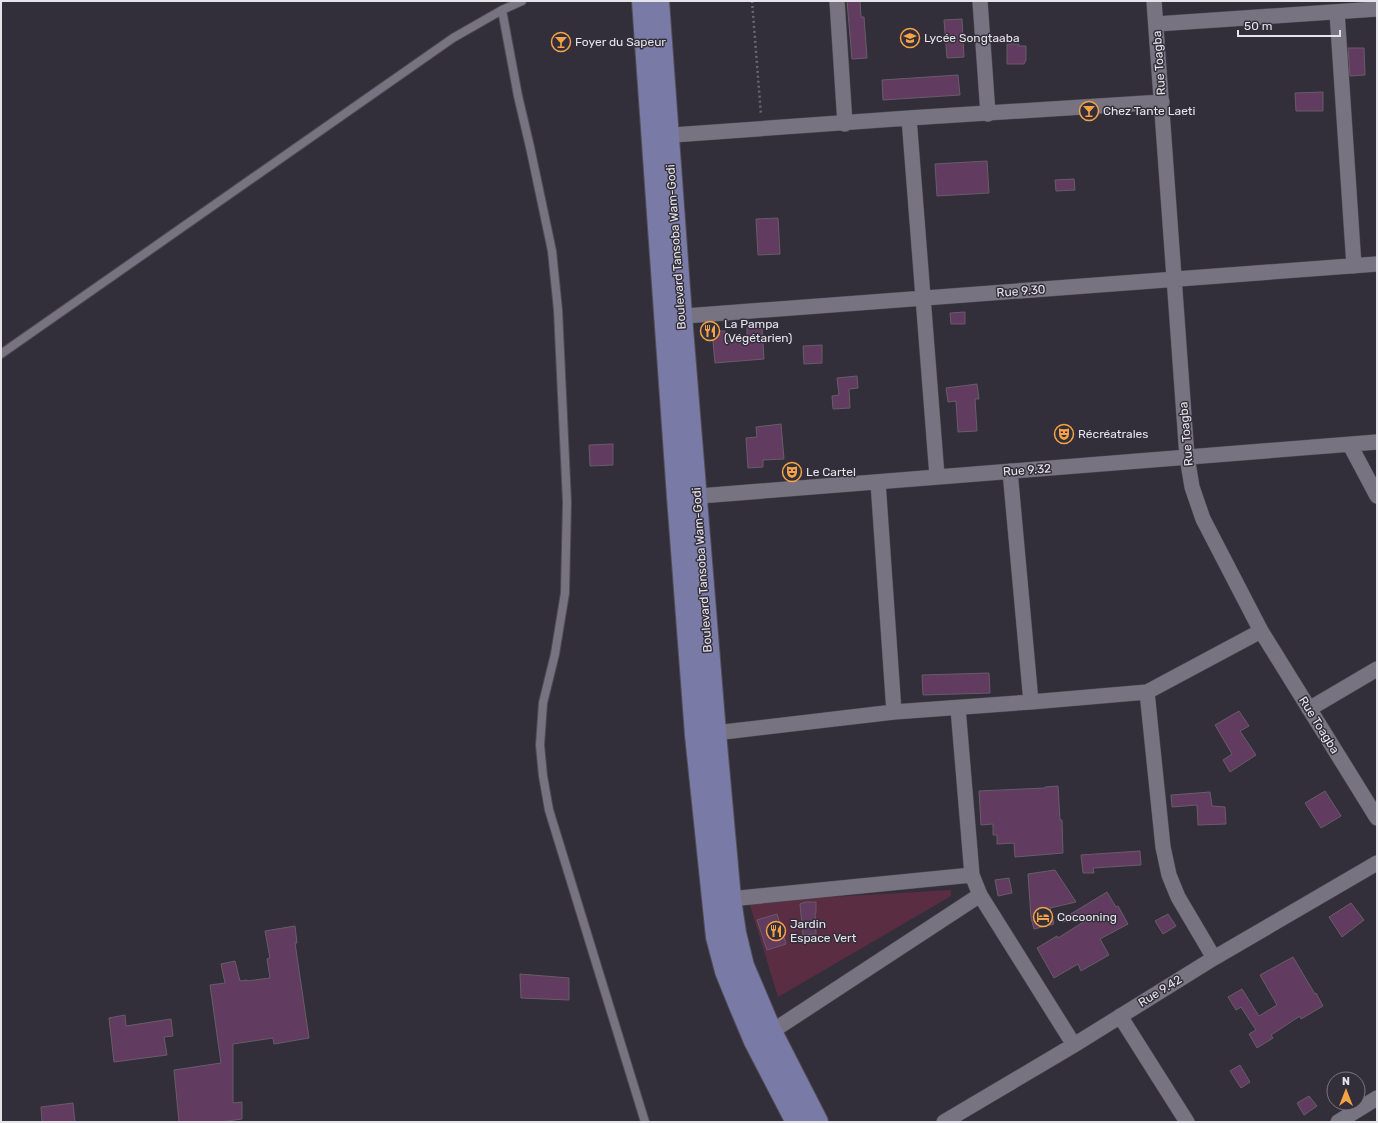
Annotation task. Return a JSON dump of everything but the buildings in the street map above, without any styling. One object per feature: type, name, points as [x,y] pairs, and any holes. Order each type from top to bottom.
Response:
[{"type":"main road","name":"Boulevard Tansoba Wam-Godi","points":[[643,1],[660,136],[687,496],[715,733],[730,899],[735,933],[743,966],[771,1032],[817,1122]]},
{"type":"main road","name":"Boulevard Tansoba Wam-Godi","points":[[658,1],[660,136]]},
{"type":"main road","name":"Boulevard Tansoba Wam-Godi","points":[[687,496],[696,735],[717,937],[726,971],[744,1016],[755,1041],[797,1122]]},
{"type":"street","points":[[837,1],[845,124]]},
{"type":"street","points":[[980,1],[988,114]]},
{"type":"street","name":"Rue Toagba","points":[[1154,1],[1187,458],[1192,487],[1203,519],[1261,631],[1377,818]]},
{"type":"street","points":[[1156,24],[1377,9]]},
{"type":"street","points":[[1337,12],[1354,266]]},
{"type":"street","points":[[660,136],[1162,102]]},
{"type":"street","points":[[909,118],[937,476]]},
{"type":"street","name":"Rue 9.30","points":[[673,317],[1377,264]]},
{"type":"street","name":"Rue 9.32","points":[[687,496],[1377,442]]},
{"type":"street","points":[[1350,445],[1377,496]]},
{"type":"street","points":[[1010,471],[1031,702]]},
{"type":"street","points":[[878,482],[894,712]]},
{"type":"street","points":[[715,733],[894,712],[1146,692],[1261,631]]},
{"type":"street","points":[[1309,709],[1377,669]]},
{"type":"street","points":[[1146,692],[1163,847],[1169,875],[1178,897],[1214,958]]},
{"type":"street","points":[[958,708],[972,875],[980,895],[1074,1045]]},
{"type":"street","name":"Rue 9.42","points":[[944,1122],[1074,1045],[1214,958],[1377,863]]},
{"type":"street","points":[[730,899],[972,875]]},
{"type":"street","points":[[771,1032],[980,895]]},
{"type":"street","points":[[1120,1016],[1187,1122]]},
{"type":"street","points":[[1338,1122],[1377,1098]]},
{"type":"lane","points":[[1,354],[453,38],[502,10],[522,1]]},
{"type":"lane","points":[[502,10],[552,252],[558,310],[567,502],[564,593],[555,654],[543,703],[540,745],[543,776],[549,810],[645,1122]]},
{"type":"path","points":[[752,1],[763,129]]},
{"type":"shaded area","points":[[951,890],[951,896],[778,997],[749,902]]},
{"type":"place","name":"Lycée Songtaaba","points":[[910,38]]},
{"type":"place","name":"Foyer du Sapeur","points":[[561,42]]},
{"type":"place","name":"Chez Tante Laeti","points":[[1089,111]]},
{"type":"place","name":"La Pampa (Végétarien)","points":[[710,331]]},
{"type":"place","name":"Récréatrales","points":[[1064,434]]},
{"type":"place","name":"Le Cartel","points":[[792,472]]},
{"type":"place","name":"Cocooning","points":[[1043,917]]},
{"type":"place","name":"Jardin Espace Vert","points":[[776,931]]}]
